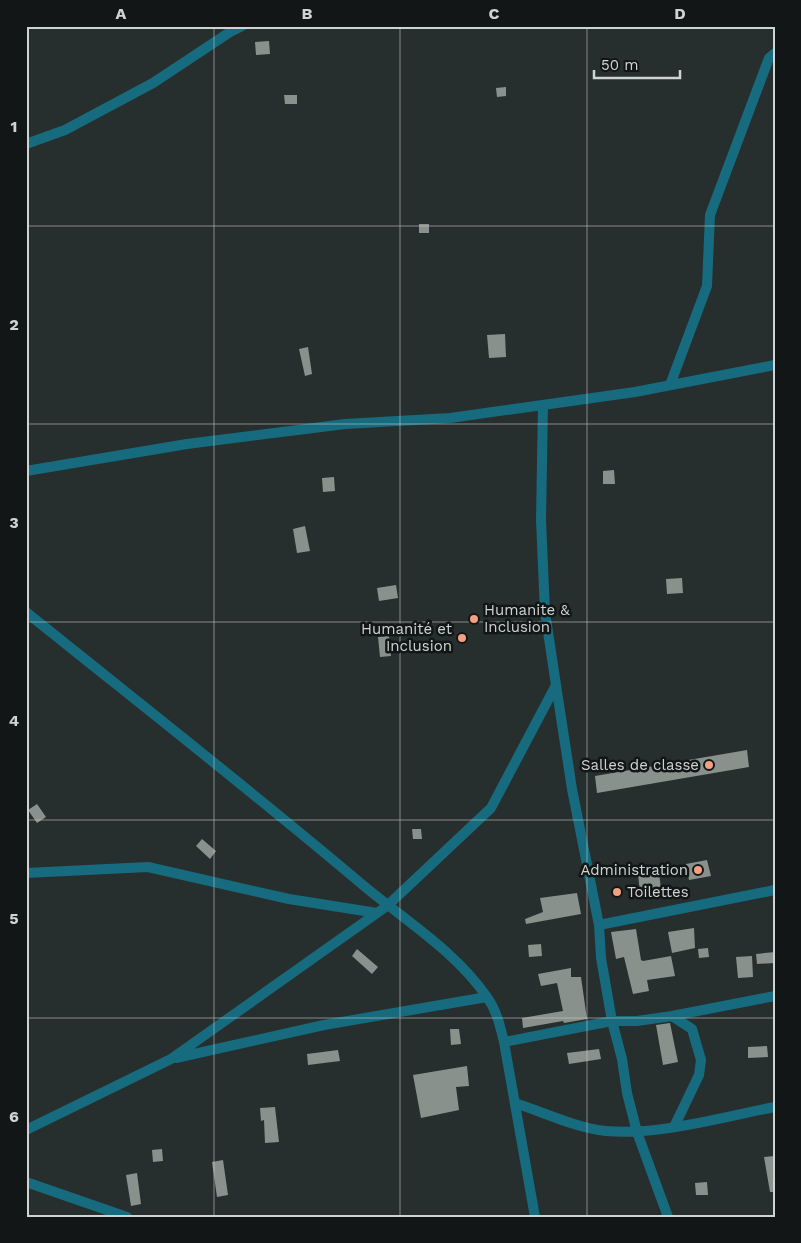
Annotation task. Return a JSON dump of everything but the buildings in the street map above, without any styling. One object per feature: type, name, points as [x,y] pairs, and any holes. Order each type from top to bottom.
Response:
[{"type":"street","points":[[26,144],[65,130],[153,83],[242,26]]},
{"type":"street","points":[[670,385],[707,286],[710,215],[769,58],[775,53]]},
{"type":"street","points":[[26,471],[187,444],[345,424],[450,418],[543,405],[635,392],[775,366]]},
{"type":"street","points":[[543,405],[541,520],[544,612],[572,789],[599,925],[601,958],[612,1021],[637,1132],[668,1217]]},
{"type":"street","points":[[26,612],[277,813],[387,906],[425,933],[460,966],[487,997],[498,1016],[504,1042],[535,1217]]},
{"type":"street","points":[[26,1130],[171,1059],[387,906],[491,808],[556,686]]},
{"type":"street","points":[[26,872],[148,868],[289,899],[377,913]]},
{"type":"street","points":[[599,925],[775,890]]},
{"type":"street","points":[[504,1042],[612,1021],[637,1021],[672,1016],[775,996]]},
{"type":"street","points":[[171,1059],[324,1025],[487,997]]},
{"type":"street","points":[[672,1016],[692,1029],[701,1060],[699,1075],[674,1127]]},
{"type":"street","points":[[514,1103],[588,1127],[605,1131],[637,1132],[674,1127],[775,1107]]},
{"type":"street","points":[[26,1182],[127,1217]]},
{"type":"place","name":"Humanite & Inclusion","points":[[474,619]]},
{"type":"place","name":"Humanité et Inclusion","points":[[462,638]]},
{"type":"place","name":"Salles de classe","points":[[709,765]]},
{"type":"place","name":"Administration","points":[[698,870]]},
{"type":"place","name":"Toilettes","points":[[617,892]]}]
